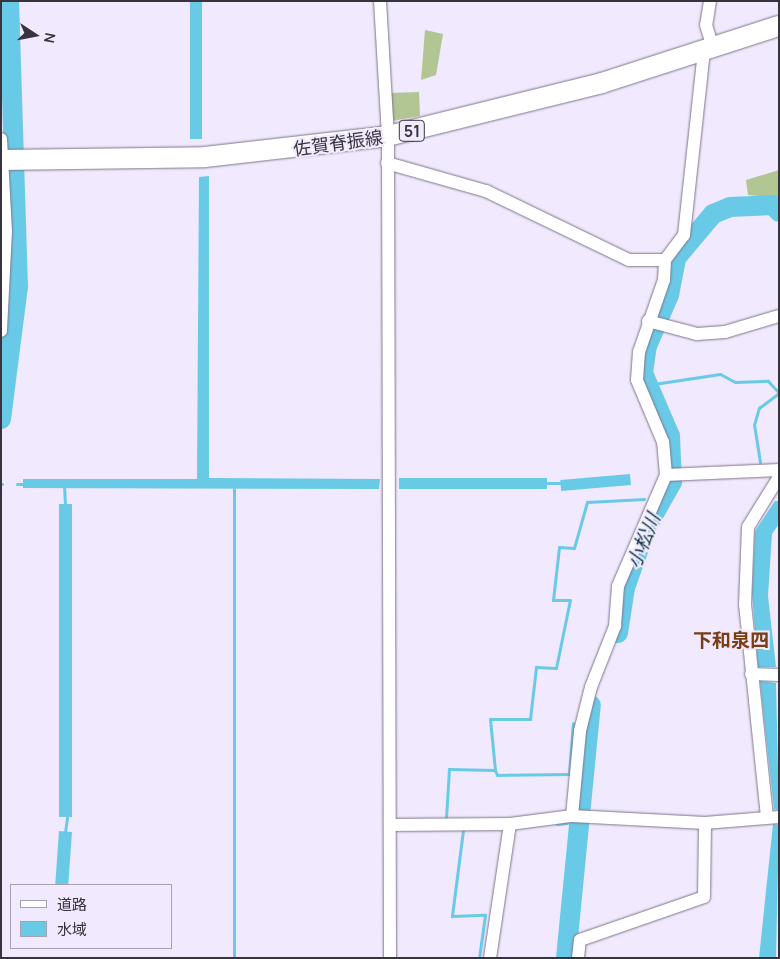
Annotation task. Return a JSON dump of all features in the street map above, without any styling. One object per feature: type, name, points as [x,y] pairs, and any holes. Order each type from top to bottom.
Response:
[{"type":"main road","name":"佐賀脊振線","points":[[2,160],[222,156],[388,136],[533,102],[779,26]]},
{"type":"street","points":[[380,1],[388,136],[390,958]]},
{"type":"street","points":[[572,816],[580,731],[591,687],[615,626],[618,586],[666,475],[662,442],[637,380],[648,321],[664,280],[665,260],[684,235],[708,49],[706,25],[710,1]]},
{"type":"street","points":[[1,138],[6,269],[1,331]]},
{"type":"street","points":[[388,163],[486,191],[629,260],[665,260]]},
{"type":"street","points":[[648,321],[666,329],[697,334],[725,332],[779,316]]},
{"type":"street","points":[[666,475],[779,470]]},
{"type":"street","points":[[390,825],[510,824],[572,816],[585,820],[705,823],[775,817],[766,674],[745,606],[748,527],[779,477]]},
{"type":"street","points":[[578,958],[580,940],[704,897],[705,823]]},
{"type":"street","points":[[490,958],[510,824]]},
{"type":"green space","points":[[425,30],[443,34],[436,75],[421,80]]},
{"type":"green space","points":[[419,92],[420,116],[392,121],[390,93]]},
{"type":"green space","points":[[779,170],[779,198],[748,195],[746,180]]},
{"type":"water","points":[[190,1],[202,1],[202,139],[190,139]]},
{"type":"water","points":[[209,176],[209,478],[380,479],[379,489],[23,488],[23,479],[197,479],[199,177]]},
{"type":"water","points":[[630,474],[631,485],[561,491],[560,480]]},
{"type":"water","points":[[399,478],[547,478],[547,489],[399,489]]},
{"type":"water","points":[[775,501],[779,501],[779,524],[772,534],[768,596],[776,667],[758,667],[752,593],[755,531]]},
{"type":"water","points":[[59,504],[72,504],[72,817],[59,817]]},
{"type":"water","points":[[760,681],[776,683],[779,810],[774,809]]},
{"type":"water","points":[[773,824],[779,825],[776,958],[759,958]]},
{"type":"water","points":[[59,831],[72,832],[68,884],[55,884]]},
{"type":"waterway","points":[[1,419],[18,287],[9,1]]},
{"type":"waterway","name":"小松川","points":[[650,521],[672,482],[670,436],[643,373],[647,346],[669,295],[676,258],[713,214],[730,207],[773,205],[779,212]]},
{"type":"waterway","points":[[647,385],[720,374],[735,382],[768,381],[779,393]]},
{"type":"waterway","points":[[760,462],[754,425],[759,408],[779,393]]},
{"type":"waterway","points":[[543,483],[564,483]]},
{"type":"waterway","points":[[17,484],[27,484]]},
{"type":"waterway","points":[[64,485],[65,504]]},
{"type":"waterway","points":[[234,489],[234,958]]},
{"type":"waterway","points":[[446,818],[449,769],[495,770],[490,719],[530,719],[536,667],[556,668],[570,600],[553,600],[559,547],[574,548],[587,502],[644,499]]},
{"type":"waterway","name":"小松川","points":[[618,633],[625,588],[639,548]]},
{"type":"waterway","name":"小松川","points":[[566,958],[591,705]]},
{"type":"waterway","points":[[495,770],[497,775],[569,774],[573,723]]},
{"type":"waterway","points":[[65,832],[67,817]]},
{"type":"waterway","points":[[557,824],[567,823]]},
{"type":"waterway","points":[[463,830],[452,916],[485,915],[479,958]]},
{"type":"district","name":"下和泉四","points":[[731,641]]}]
